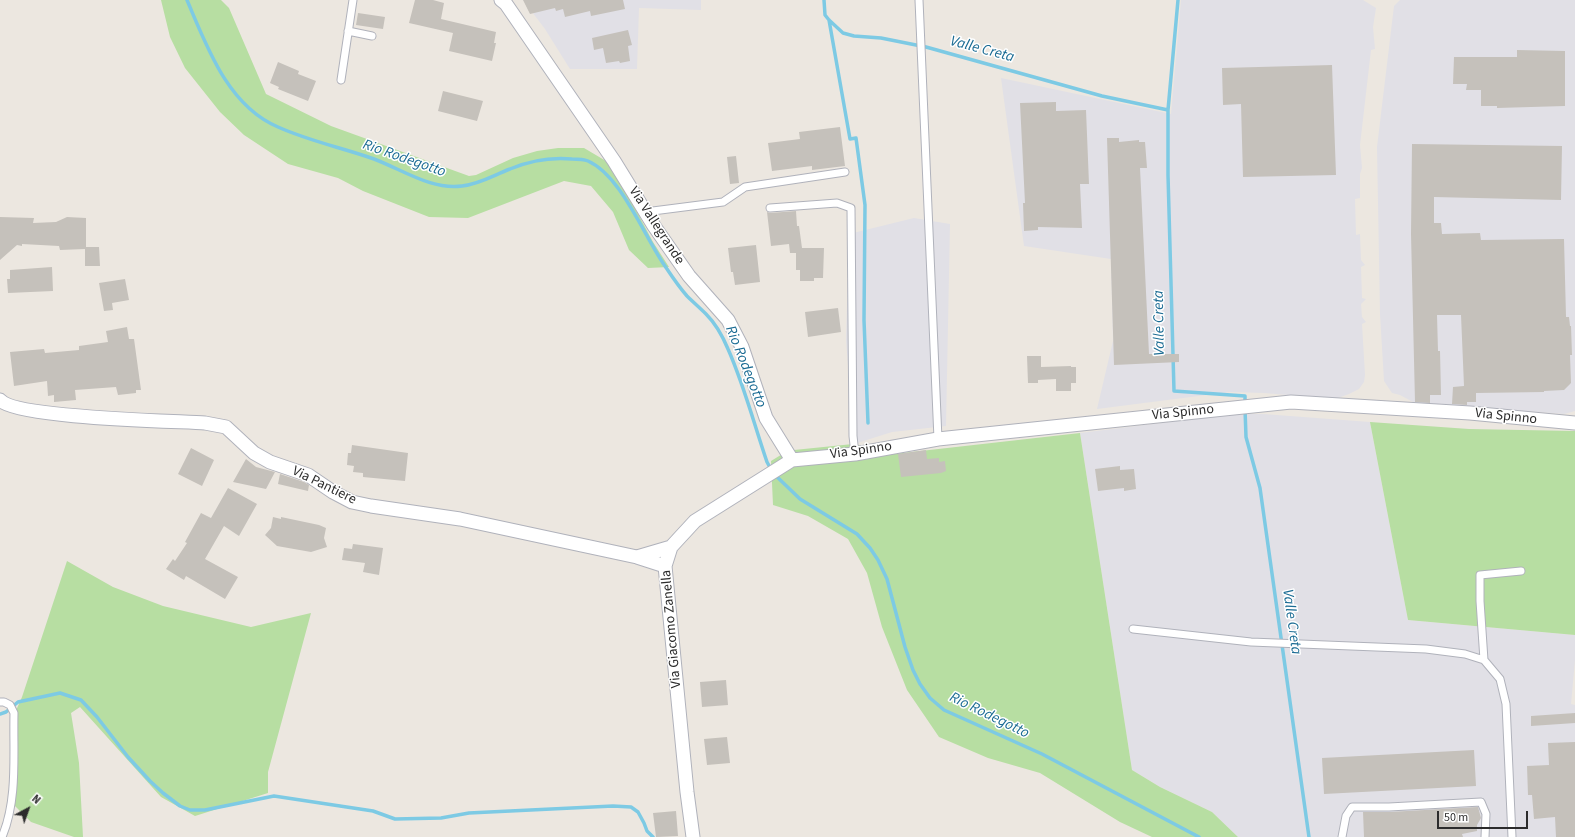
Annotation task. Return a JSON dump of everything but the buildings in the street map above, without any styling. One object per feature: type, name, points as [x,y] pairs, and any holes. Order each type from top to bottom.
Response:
[{"type":"street","name":"Via Vallegrande","points":[[501,0],[506,4],[555,73],[614,161],[645,212],[689,276],[728,320],[742,346],[766,418],[792,460]]},
{"type":"street","name":"Via Pantiere","points":[[0,400],[3,403],[13,406],[59,415],[205,423],[226,427],[254,453],[270,462],[308,475],[333,492],[352,502],[460,519],[637,557],[665,566]]},
{"type":"street","name":"Via Spinno","points":[[792,460],[855,454],[938,439],[1291,402],[1470,413],[1575,423]]},
{"type":"street","name":"Via Giacomo Zanella","points":[[693,837],[687,792],[665,566],[671,546],[695,521],[792,460]]},
{"type":"street","points":[[637,557],[671,546]]},
{"type":"lane","points":[[341,80],[353,0]]},
{"type":"lane","points":[[919,0],[938,439]]},
{"type":"lane","points":[[348,31],[372,36]]},
{"type":"lane","points":[[645,212],[723,202],[745,187],[846,172]]},
{"type":"lane","points":[[770,208],[837,203],[851,208],[853,436],[855,454]]},
{"type":"lane","points":[[1484,660],[1480,602],[1480,575],[1521,571]]},
{"type":"lane","points":[[1133,629],[1268,643],[1426,649],[1465,654],[1484,660],[1500,679],[1506,704],[1512,837]]},
{"type":"lane","points":[[0,702],[10,705],[14,713],[12,801],[8,821],[2,837]]},
{"type":"lane","points":[[1342,837],[1346,816],[1352,807],[1389,807],[1481,802],[1486,814],[1485,837]]},
{"type":"shaded area","points":[[523,0],[701,0],[701,10],[639,8],[637,69],[570,69],[545,29]]},
{"type":"shaded area","points":[[1181,0],[1363,0],[1376,8],[1373,27],[1375,49],[1371,50],[1360,145],[1362,168],[1360,174],[1360,198],[1355,199],[1356,235],[1360,234],[1361,260],[1365,265],[1361,267],[1362,298],[1366,299],[1361,304],[1362,317],[1366,322],[1362,324],[1365,375],[1364,382],[1359,389],[1349,394],[1335,399],[1264,393],[1230,392],[1097,409],[1113,341],[1111,259],[1024,246],[1001,78],[1171,114]]},
{"type":"shaded area","points":[[1400,0],[1575,0],[1575,411],[1564,414],[1415,403],[1400,395],[1392,393],[1384,381],[1380,314],[1377,147],[1394,6]]},
{"type":"shaded area","points":[[914,218],[950,224],[946,426],[892,432],[854,444],[846,340],[849,234]]},
{"type":"shaded area","points":[[1233,414],[1263,414],[1370,422],[1408,620],[1575,635],[1575,660],[1571,704],[1575,705],[1575,837],[1238,837],[1212,812],[1160,787],[1132,770],[1080,433]]},
{"type":"green space","points":[[161,0],[221,0],[229,8],[266,94],[331,126],[469,176],[476,175],[513,158],[537,151],[558,148],[584,148],[606,161],[620,180],[653,242],[669,267],[648,268],[629,250],[613,212],[591,186],[564,181],[468,218],[429,217],[363,191],[338,178],[288,164],[244,135],[220,112],[185,68],[170,37]]},
{"type":"green space","points":[[1370,422],[1469,429],[1575,431],[1575,635],[1408,620]]},
{"type":"green space","points":[[1080,433],[1132,770],[1160,787],[1212,812],[1238,837],[1152,837],[1120,822],[1040,773],[988,758],[939,737],[907,690],[882,627],[867,573],[848,539],[808,516],[773,505],[771,461],[784,453],[794,450],[853,444],[894,454]]},
{"type":"green space","points":[[67,561],[113,587],[163,606],[251,627],[311,613],[268,772],[268,793],[195,816],[161,797],[80,707],[71,713],[79,763],[83,837],[74,837],[31,822],[14,805],[14,715],[22,697]]},
{"type":"waterway","name":"Rio Rodegotto","points":[[187,0],[211,55],[233,90],[246,105],[261,117],[290,132],[374,159],[417,178],[439,185],[462,186],[475,183],[517,166],[548,159],[584,160],[600,169],[612,180],[622,194],[677,283],[687,296],[710,318],[716,326],[728,349],[739,376],[767,462],[773,473],[800,499],[857,534],[870,548],[878,560],[887,579],[905,647],[913,670],[920,684],[930,698],[944,710],[1042,754],[1199,837]]},
{"type":"waterway","name":"Valle Creta","points":[[824,0],[825,15],[843,33],[854,36],[881,38],[926,47],[1102,96],[1168,110]]},
{"type":"waterway","name":"Valle Creta","points":[[1178,0],[1168,110],[1168,175],[1174,391],[1245,396],[1245,403]]},
{"type":"waterway","points":[[829,20],[850,139],[856,138],[865,205],[864,320],[868,423]]},
{"type":"waterway","name":"Valle Creta","points":[[1245,409],[1246,437],[1260,488],[1309,837]]},
{"type":"waterway","points":[[0,714],[6,712],[18,702],[60,693],[81,700],[150,781],[180,806],[190,810],[205,810],[274,796],[373,811],[395,819],[441,818],[469,813],[613,806],[631,807],[638,812],[647,831],[653,837]]}]
